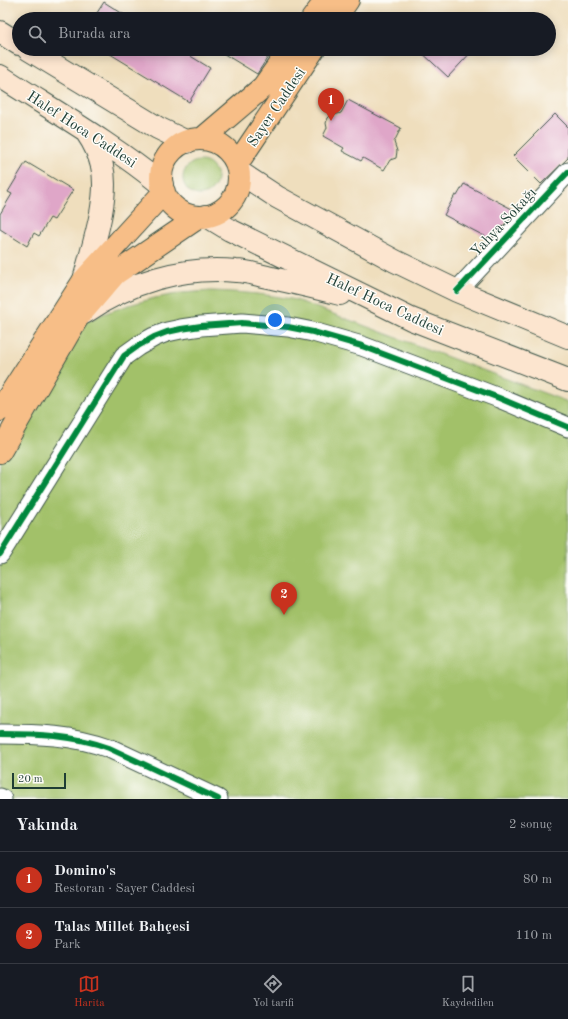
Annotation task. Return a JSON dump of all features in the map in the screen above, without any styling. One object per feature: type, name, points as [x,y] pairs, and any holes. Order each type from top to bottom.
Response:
[{"type":"main road","points":[[317,12],[326,0]]},
{"type":"main road","points":[[339,12],[348,0]]},
{"type":"main road","points":[[0,32],[12,40]]},
{"type":"main road","points":[[0,452],[78,317],[114,274],[203,217],[221,211],[232,201],[238,187],[238,168],[234,158],[223,146],[209,140],[194,140],[158,128],[40,56]]},
{"type":"main road","name":"Sayer Caddesi","points":[[194,140],[263,87],[285,56]]},
{"type":"main road","name":"Sayer Caddesi","points":[[238,168],[310,56]]},
{"type":"main road","name":"Halef Hoca Caddesi","points":[[0,76],[146,172],[163,188]]},
{"type":"main road","points":[[84,280],[100,214],[104,180],[103,167],[99,154],[85,131]]},
{"type":"main road","points":[[194,140],[180,145],[169,156],[162,170],[163,188],[167,199],[178,210],[191,216],[203,217]]},
{"type":"main road","points":[[238,168],[278,197],[395,261],[457,291],[568,337]]},
{"type":"main road","points":[[0,410],[84,280],[163,188]]},
{"type":"main road","name":"Halef Hoca Caddesi","points":[[203,217],[411,319],[568,380]]},
{"type":"main road","points":[[78,317],[99,303],[144,282],[169,275],[192,271],[238,271],[375,301]]},
{"type":"street","name":"Yahya Sokağı","points":[[457,291],[568,172]]},
{"type":"street","points":[[0,554],[124,356],[154,337],[174,331],[201,326],[242,323],[288,327],[313,332],[362,346],[499,398],[568,427]]},
{"type":"street","points":[[0,734],[64,737],[94,742],[218,799]]},
{"type":"green space","points":[[197,161],[203,161],[207,162],[214,168],[217,178],[216,185],[210,192],[203,195],[197,195],[193,194],[186,188],[183,181],[183,175],[184,171],[190,164]]},
{"type":"green space","points":[[211,291],[275,296],[296,300],[568,402],[568,799],[0,799],[0,431],[79,325],[103,314],[155,298],[182,293]]},
{"type":"building","points":[[104,2],[120,12],[98,12]]},
{"type":"building","points":[[113,56],[190,56],[210,68],[189,102]]},
{"type":"building","points":[[227,56],[269,56],[257,74]]},
{"type":"building","points":[[426,56],[468,56],[448,77]]},
{"type":"building","points":[[348,100],[401,128],[394,142],[397,151],[396,158],[390,160],[384,170],[363,158],[361,161],[342,151],[344,148],[323,136],[327,128],[326,123],[328,118],[341,113]]},
{"type":"building","points":[[555,114],[568,127],[568,158],[541,184],[513,156]]},
{"type":"building","points":[[26,162],[73,190],[54,220],[50,218],[39,236],[34,233],[27,246],[0,229],[0,214],[12,194],[8,192]]},
{"type":"building","points":[[464,184],[512,209],[506,221],[507,222],[490,239],[444,215],[455,195],[457,196]]},
{"type":"cycle path","points":[[457,291],[568,172]]},
{"type":"cycle path","points":[[0,554],[124,356],[154,337],[167,332],[201,326],[242,323],[288,327],[313,332],[362,346],[499,398],[568,427]]},
{"type":"cycle path","points":[[0,734],[55,736],[82,740],[96,744],[109,748],[218,799]]},
{"type":"place","name":"Domino's","points":[[331,121]]},
{"type":"place","name":"Talas Millet Bahçesi","points":[[284,615]]}]
